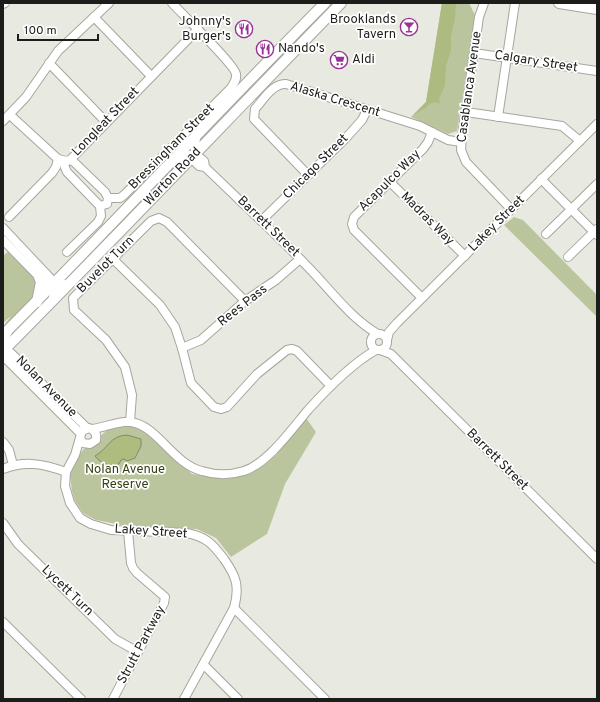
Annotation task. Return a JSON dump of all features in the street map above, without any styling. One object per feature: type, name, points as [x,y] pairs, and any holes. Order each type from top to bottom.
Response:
[{"type":"main road","name":"Warton Road","points":[[5,333],[37,302],[47,280],[172,162],[275,53],[325,3]]},
{"type":"main road","name":"Warton Road","points":[[3,351],[341,3]]},
{"type":"main road","points":[[559,3],[597,9]]},
{"type":"main road","points":[[37,302],[41,282],[47,280]]},
{"type":"street","points":[[3,121],[26,97],[49,63],[65,43],[108,3]]},
{"type":"street","points":[[172,3],[198,29]]},
{"type":"street","name":"Casablanca Avenue","points":[[478,3],[479,17]]},
{"type":"street","name":"Casablanca Avenue","points":[[484,3],[479,17],[461,150],[466,162],[512,209]]},
{"type":"street","points":[[498,117],[515,3]]},
{"type":"street","points":[[94,17],[151,76]]},
{"type":"street","name":"Longleat Street","points":[[10,115],[65,160],[106,122],[198,29]]},
{"type":"street","name":"Bressingham Street","points":[[108,198],[120,198],[124,196],[231,88],[236,79],[236,72],[198,29]]},
{"type":"street","name":"Calgary Street","points":[[474,53],[597,71]]},
{"type":"street","points":[[49,63],[106,122]]},
{"type":"street","name":"Alaska Crescent","points":[[308,175],[256,122],[254,115],[255,109],[275,87],[283,84],[414,124],[448,140],[461,142]]},
{"type":"street","name":"Chicago Street","points":[[261,221],[362,120],[367,110]]},
{"type":"street","points":[[466,112],[562,126],[580,141]]},
{"type":"street","name":"Lakey Street","points":[[130,422],[145,427],[178,458],[196,470],[213,474],[227,474],[245,471],[270,454],[331,386],[364,356],[376,342],[597,124]]},
{"type":"street","name":"Acapulco Way","points":[[422,298],[354,230],[352,224],[354,217],[423,150],[432,132]]},
{"type":"street","points":[[172,162],[182,157],[194,155],[196,137]]},
{"type":"street","name":"Barrett Street","points":[[194,155],[194,161],[199,166],[205,167],[300,259],[361,323],[376,342],[391,354],[597,558]]},
{"type":"street","points":[[65,160],[74,162],[108,198],[107,204],[100,206]]},
{"type":"street","points":[[65,160],[64,165],[67,172],[100,206],[101,216],[98,222],[67,252]]},
{"type":"street","points":[[9,217],[65,160]]},
{"type":"street","points":[[541,179],[596,232],[568,257]]},
{"type":"street","name":"Madras Way","points":[[390,182],[464,256]]},
{"type":"street","points":[[546,234],[597,184]]},
{"type":"street","name":"Buvelot Turn","points":[[130,422],[132,395],[125,367],[106,340],[74,310],[73,298],[151,221],[159,218],[168,222],[245,301]]},
{"type":"street","points":[[3,228],[47,280],[54,293],[52,302]]},
{"type":"street","points":[[3,240],[47,280],[58,286],[71,282]]},
{"type":"street","points":[[113,259],[160,305],[176,327],[191,383],[214,407],[224,409],[228,407],[257,374],[287,350],[297,351],[331,386]]},
{"type":"street","name":"Rees Pass","points":[[182,348],[201,340],[245,301],[276,280],[300,259]]},
{"type":"street","name":"Lakey Street","points":[[376,342],[384,348],[389,332],[396,323]]},
{"type":"street","points":[[3,344],[5,333]]},
{"type":"street","points":[[376,342],[384,336],[387,342]]},
{"type":"street","name":"Barrett Street","points":[[387,342],[398,361]]},
{"type":"street","name":"Nolan Avenue","points":[[3,351],[12,354],[85,432]]},
{"type":"street","points":[[85,432],[130,422]]},
{"type":"street","name":"Lakey Street","points":[[75,455],[88,444],[93,443],[106,427]]},
{"type":"street","points":[[85,432],[96,434],[96,438]]},
{"type":"street","points":[[85,432],[83,443],[88,444]]},
{"type":"street","name":"Lakey Street","points":[[85,432],[66,472],[65,486],[70,503],[80,518],[92,524],[111,530],[187,533],[198,536],[211,543],[236,578],[237,594],[234,608],[184,699]]},
{"type":"street","points":[[3,442],[9,450],[12,465]]},
{"type":"street","points":[[3,469],[12,465],[29,463],[43,465],[66,472]]},
{"type":"street","name":"Lycett Turn","points":[[3,523],[18,544],[115,639],[138,652]]},
{"type":"street","name":"Strutt Parkway","points":[[113,699],[162,608],[165,598],[133,568],[131,563],[128,531]]},
{"type":"street","points":[[234,608],[325,699]]},
{"type":"street","points":[[3,622],[81,699]]},
{"type":"street","points":[[204,665],[238,699]]},
{"type":"green space","points":[[442,3],[469,3],[475,15],[457,131],[448,134],[411,117],[426,102]]},
{"type":"green space","points":[[514,217],[523,220],[595,293],[597,296],[597,317],[504,225]]},
{"type":"green space","points":[[10,250],[38,281],[34,295],[31,299],[3,327],[11,316],[3,323],[3,256]]},
{"type":"green space","name":"Nolan Avenue Reserve","points":[[306,418],[316,432],[285,484],[267,534],[231,557],[216,538],[197,529],[132,527],[96,520],[83,513],[75,501],[70,476],[71,467],[83,450],[110,428],[125,425],[141,429],[192,474],[226,479],[247,473],[264,465],[276,455]]},
{"type":"shaded area","points":[[442,3],[456,3],[455,18],[451,36],[451,50],[446,66],[445,86],[439,98],[440,103],[430,104],[413,115],[426,102]]},
{"type":"shaded area","points":[[127,435],[141,439],[141,446],[135,458],[127,461],[124,459],[121,460],[119,464],[109,465],[103,463],[95,456],[116,438]]},
{"type":"place","name":"Brooklands Tavern","points":[[409,27]]},
{"type":"place","name":"Johnny's Burger's","points":[[244,29]]},
{"type":"place","name":"Nando's","points":[[265,49]]},
{"type":"place","name":"Aldi","points":[[339,60]]}]
